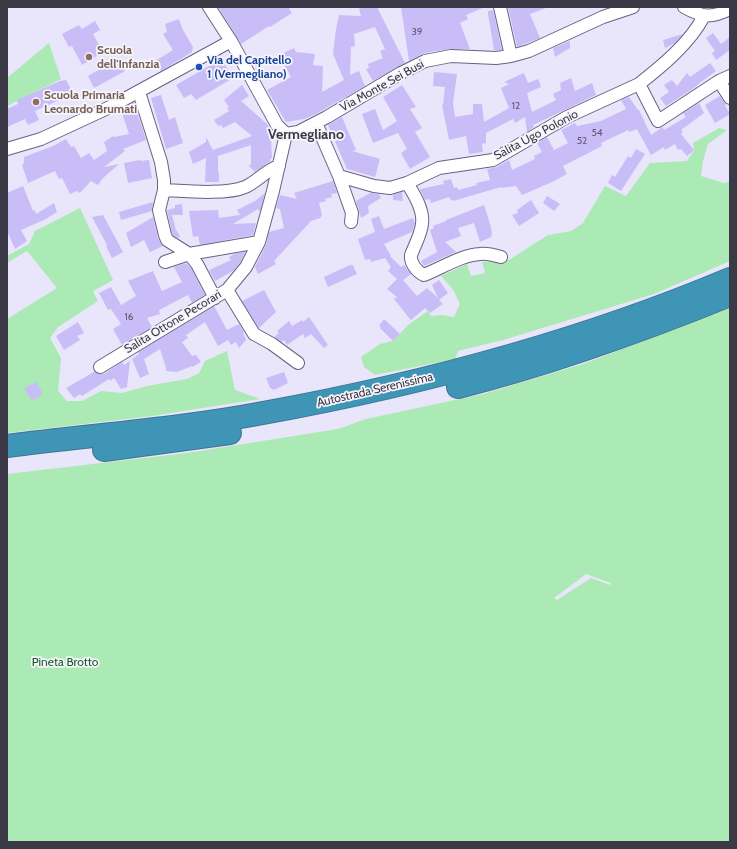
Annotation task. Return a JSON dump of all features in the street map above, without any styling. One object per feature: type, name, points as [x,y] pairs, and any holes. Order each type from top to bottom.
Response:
[{"type":"highway","name":"Autostrada Serenissima","points":[[7,446],[262,414],[398,385],[471,368],[537,349],[614,323],[730,279]]},
{"type":"highway","name":"Autostrada Serenissima","points":[[7,461],[185,440],[265,428],[410,398],[548,362],[605,344],[670,320],[730,295]]},
{"type":"street","points":[[209,7],[230,41],[276,125],[286,134]]},
{"type":"street","points":[[500,7],[511,56]]},
{"type":"street","name":"Via Monte Sei Busi","points":[[286,134],[298,132],[316,123],[401,73],[425,62],[451,56],[496,58],[511,56],[529,51],[603,17],[633,7]]},
{"type":"street","points":[[684,7],[704,16],[713,16],[730,10]]},
{"type":"street","name":"Salita Ugo Polonio","points":[[339,176],[374,186],[390,188],[407,183],[439,168],[493,160],[567,117],[638,84],[670,60],[700,24],[704,16]]},
{"type":"street","points":[[7,149],[41,139],[139,92],[230,41]]},
{"type":"street","points":[[638,84],[658,121],[724,79],[730,98]]},
{"type":"street","points":[[139,92],[161,162],[164,190],[159,210],[165,235],[167,240],[189,254],[197,264],[215,298]]},
{"type":"street","points":[[316,123],[339,176],[352,213],[350,222]]},
{"type":"street","name":"Salita Ottone Pecorari","points":[[100,366],[227,290],[246,267],[259,242],[280,163],[286,134]]},
{"type":"street","points":[[164,190],[230,192],[243,188],[254,182],[280,163]]},
{"type":"street","points":[[407,183],[417,199],[422,219],[422,225],[411,255],[411,260],[419,272],[424,275],[459,260],[478,254],[501,257]]},
{"type":"street","points":[[165,262],[189,254],[259,242]]},
{"type":"street","points":[[227,290],[254,334],[272,344],[298,363]]},
{"type":"green space","points":[[49,43],[61,79],[7,106],[7,78]]},
{"type":"green space","points":[[719,128],[727,130],[708,144],[703,161],[701,176],[724,183],[730,182],[730,261],[654,294],[503,340],[458,351],[455,359],[375,375],[364,367],[361,357],[380,344],[393,341],[408,325],[428,311],[431,316],[442,315],[454,317],[460,304],[454,291],[441,276],[467,264],[471,276],[485,273],[482,262],[509,260],[548,235],[571,231],[583,223],[605,186],[626,196],[650,163],[687,161],[694,150],[693,143]]},
{"type":"green space","points":[[80,208],[113,280],[93,291],[98,301],[58,327],[50,338],[61,358],[58,391],[67,401],[82,401],[101,391],[122,393],[147,386],[187,379],[199,373],[205,361],[227,351],[235,390],[260,399],[152,416],[7,433],[7,319],[57,288],[27,251],[7,263],[7,256],[29,244],[35,231]]},
{"type":"green space","name":"Pineta Brotto","points":[[730,308],[730,842],[7,842],[7,474],[187,453],[338,429],[366,419],[483,394],[586,363]],"holes":[[[586,574],[611,583],[610,585],[591,578],[557,600],[554,598]]]},
{"type":"building","points":[[218,7],[288,7],[292,13],[241,44]]},
{"type":"building","points":[[363,7],[377,7],[405,63],[373,81],[366,69],[369,68],[368,64],[383,58],[380,51],[385,49],[375,27],[354,34],[355,46],[351,47],[350,75],[359,71],[365,86],[314,115],[304,119],[286,122],[267,90],[291,77],[279,55],[294,48],[296,52],[315,54],[313,65],[323,66],[322,92],[344,80],[333,54],[339,15],[361,16],[359,9]]},
{"type":"building","points":[[401,7],[485,7],[466,15],[468,19],[460,23],[470,49],[451,49],[430,52],[422,54],[409,61]]},
{"type":"building","points":[[508,7],[546,7],[530,14],[540,38],[517,47]]},
{"type":"building","points":[[493,10],[502,50],[494,50],[488,14],[488,11]]},
{"type":"building","points":[[179,19],[183,30],[193,47],[192,52],[161,71],[155,61],[173,50],[163,34],[167,32],[165,24]]},
{"type":"building","points":[[95,21],[100,30],[93,34],[103,52],[82,65],[72,46],[69,47],[62,34],[79,25],[82,29]]},
{"type":"building","points":[[713,33],[721,44],[730,37],[730,50],[716,60],[712,53],[715,51],[706,38]]},
{"type":"building","points":[[683,34],[675,43],[665,48],[663,40]]},
{"type":"building","points":[[570,41],[570,48],[555,57],[553,48]]},
{"type":"building","points":[[118,59],[125,71],[94,88],[88,76]]},
{"type":"building","points":[[221,59],[233,78],[196,100],[191,94],[184,98],[176,85]]},
{"type":"building","points":[[710,63],[716,71],[697,86],[666,106],[660,98],[669,92],[664,85],[672,80],[677,86],[687,73],[690,77]]},
{"type":"building","points":[[434,72],[457,74],[453,103],[455,117],[473,114],[473,104],[482,104],[484,122],[509,108],[501,88],[509,84],[504,82],[524,73],[528,83],[538,79],[541,87],[527,93],[532,112],[556,100],[553,94],[561,90],[560,83],[571,78],[575,91],[592,83],[596,95],[533,125],[534,127],[527,132],[525,117],[515,123],[513,119],[486,133],[486,143],[482,144],[483,152],[469,154],[466,136],[449,140],[442,105],[445,87],[433,86]]},
{"type":"building","name":"Scuola Primaria Leonardo Brumati","points":[[66,80],[71,89],[68,91],[70,95],[35,111],[39,120],[28,125],[25,119],[7,127],[7,109],[18,104],[17,100],[60,81]]},
{"type":"building","points":[[242,85],[249,96],[241,101],[267,124],[269,128],[272,158],[255,172],[249,166],[251,164],[251,145],[218,156],[219,182],[205,182],[206,158],[193,164],[189,152],[206,142],[206,137],[213,150],[252,136],[235,122],[223,128],[221,125],[218,126],[214,120],[229,111],[227,108],[229,107],[224,100]]},
{"type":"building","points":[[402,85],[416,107],[410,109],[422,128],[415,132],[430,157],[410,169],[401,153],[407,149],[398,133],[373,143],[362,114],[375,109],[383,130],[397,121],[383,97]]},
{"type":"building","points":[[161,95],[169,120],[175,117],[183,143],[166,149],[151,98]]},
{"type":"building","points":[[720,96],[730,114],[715,123],[705,105]]},
{"type":"building","points":[[629,97],[639,110],[651,135],[663,127],[664,130],[686,117],[683,113],[699,103],[704,113],[681,130],[683,132],[681,134],[694,150],[687,156],[681,149],[678,150],[675,144],[665,150],[664,147],[651,155],[637,129],[629,132],[628,130],[601,143],[602,146],[563,166],[567,174],[522,195],[516,186],[501,187],[453,201],[449,197],[431,203],[430,199],[425,200],[420,189],[444,184],[443,181],[451,179],[454,188],[457,187],[458,190],[477,185],[476,183],[490,180],[487,169],[497,167],[509,160],[512,170],[535,159],[534,156],[542,152],[537,143],[547,137],[554,150],[568,143],[561,130],[575,123],[577,126],[601,121],[626,109],[621,100]]},
{"type":"building","points":[[134,102],[146,140],[123,149],[125,151],[104,167],[119,164],[103,178],[98,185],[91,181],[80,193],[77,191],[70,194],[62,178],[59,179],[55,171],[28,183],[22,165],[24,163],[24,157],[53,146],[66,139],[71,147],[74,146],[81,158],[89,153],[94,160],[107,151],[104,142],[113,136],[129,134],[122,113],[126,112],[125,108]]},
{"type":"building","points":[[342,117],[356,150],[352,151],[380,159],[375,177],[347,169],[328,125]]},
{"type":"building","points":[[636,149],[645,154],[621,191],[608,183],[612,175],[615,177],[628,156],[631,158]]},
{"type":"building","points":[[149,160],[152,178],[128,183],[124,163]]},
{"type":"building","points":[[333,181],[337,193],[331,194],[332,197],[319,203],[322,215],[320,218],[311,221],[274,261],[276,264],[258,274],[255,267],[266,245],[269,232],[284,228],[280,209],[276,208],[280,195],[297,199],[294,193]]},
{"type":"building","points":[[23,186],[33,211],[35,210],[36,214],[54,203],[57,212],[46,219],[21,230],[27,241],[15,249],[7,231],[7,193]]},
{"type":"building","points":[[402,192],[403,201],[393,200],[393,195]]},
{"type":"building","points":[[265,193],[260,212],[258,209],[233,224],[256,223],[253,235],[200,245],[198,236],[193,237],[189,211],[218,210],[219,218],[240,215],[237,210],[255,201]]},
{"type":"building","points":[[370,193],[379,194],[381,198],[368,206],[369,213],[361,218],[356,201]]},
{"type":"building","points":[[547,196],[560,204],[554,211],[543,203]]},
{"type":"building","points":[[531,200],[539,213],[519,226],[512,215],[518,213],[517,210]]},
{"type":"building","points":[[153,202],[152,211],[121,220],[119,212]]},
{"type":"building","points":[[182,204],[183,215],[172,215],[176,230],[180,236],[178,238],[172,233],[167,210],[175,208],[175,205]]},
{"type":"building","points":[[484,205],[491,227],[491,237],[480,242],[474,223],[458,228],[461,236],[445,242],[456,252],[424,266],[421,261],[437,252],[430,230],[434,228],[433,226]]},
{"type":"building","points":[[103,215],[123,252],[112,258],[106,246],[107,245],[92,217]]},
{"type":"building","points":[[379,216],[384,229],[413,218],[415,223],[412,232],[384,244],[390,256],[401,267],[404,265],[411,274],[403,280],[417,296],[427,288],[438,298],[432,285],[439,280],[448,293],[439,300],[443,304],[430,313],[425,308],[411,320],[394,299],[397,297],[387,289],[397,279],[388,271],[391,267],[385,258],[371,262],[370,259],[365,260],[358,239],[375,232],[371,219]]},
{"type":"building","points":[[153,217],[158,238],[163,246],[150,252],[144,240],[131,247],[126,233]]},
{"type":"building","points":[[245,252],[240,263],[233,271],[215,281],[209,270],[231,260],[229,257],[234,254]]},
{"type":"building","points":[[186,263],[191,268],[205,295],[192,303],[188,295],[159,310],[160,314],[147,318],[152,327],[122,345],[113,329],[121,324],[111,309],[108,310],[99,293],[111,287],[121,305],[136,296],[128,281],[153,271],[162,291],[182,282],[174,267]]},
{"type":"building","points":[[353,265],[357,274],[328,287],[324,277]]},
{"type":"building","points":[[264,290],[276,312],[259,328],[242,301]]},
{"type":"building","points":[[214,306],[227,330],[239,324],[244,332],[243,333],[246,340],[239,348],[236,342],[231,345],[228,340],[218,346],[205,322],[186,335],[188,338],[182,342],[192,356],[196,355],[201,362],[177,372],[166,371],[160,349],[144,359],[149,374],[140,378],[132,359],[139,354],[138,352]]},
{"type":"building","points":[[309,317],[328,345],[324,348],[311,334],[305,338],[303,334],[287,345],[284,340],[282,342],[274,337],[279,333],[277,331],[289,321],[292,326],[302,320],[303,322]]},
{"type":"building","points":[[384,319],[400,334],[393,341],[379,326]]},
{"type":"building","points":[[78,322],[84,333],[77,336],[80,340],[64,350],[56,336]]},
{"type":"building","points":[[130,361],[127,387],[121,389],[114,378],[110,381],[109,379],[82,396],[80,394],[74,398],[66,388],[94,372],[104,374],[122,362],[124,365]]},
{"type":"building","points":[[284,372],[288,383],[274,390],[270,388],[266,378]]},
{"type":"building","points":[[36,382],[43,394],[32,401],[24,388]]},
{"type":"place","name":"Scuola dell'Infanzia","points":[[89,57]]},
{"type":"place","name":"Via del Capitello 1 (Vermegliano)","points":[[199,67]]},
{"type":"place","name":"Scuola Primaria Leonardo Brumati","points":[[36,102]]},
{"type":"district","name":"Vermegliano","points":[[306,135]]}]
